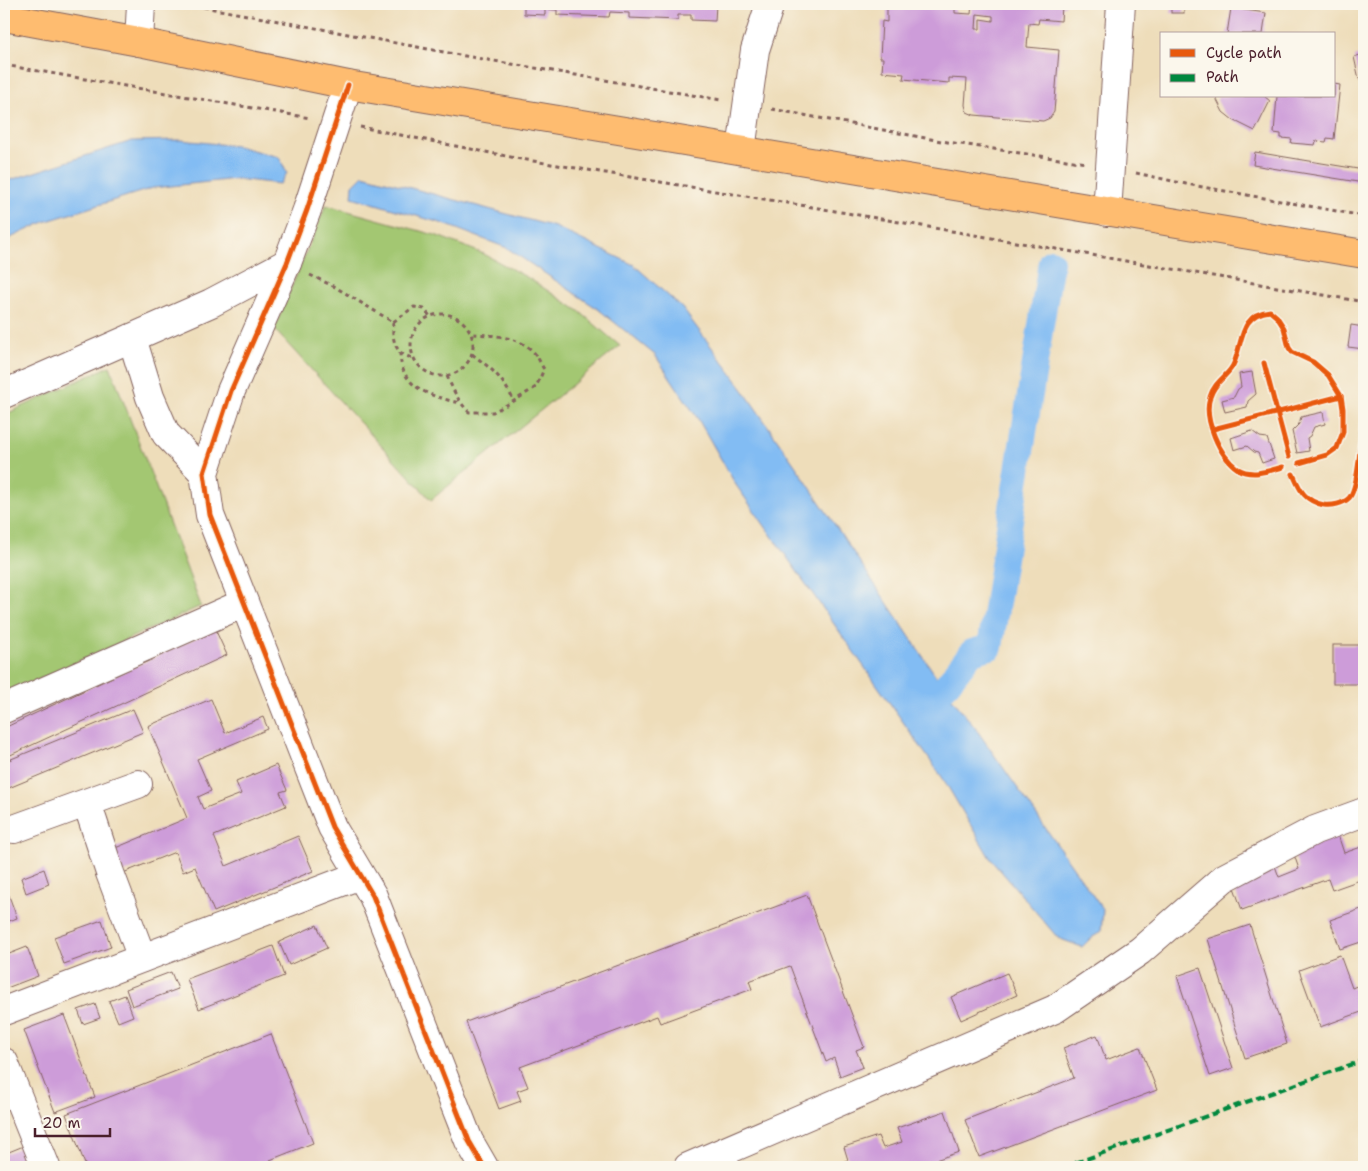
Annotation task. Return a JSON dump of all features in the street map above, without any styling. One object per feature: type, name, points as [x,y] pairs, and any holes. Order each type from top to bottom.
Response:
[{"type":"main road","points":[[4,17],[348,84],[1364,254]]},
{"type":"street","points":[[138,42],[141,4]]},
{"type":"street","points":[[741,150],[755,50],[770,4]]},
{"type":"street","points":[[1107,212],[1121,4]]},
{"type":"street","points":[[348,84],[308,210],[231,391],[204,473],[210,515],[332,828],[373,896],[469,1141],[484,1167]]},
{"type":"street","points":[[4,394],[211,303],[287,263]]},
{"type":"street","points":[[132,338],[150,397],[166,434],[204,473]]},
{"type":"street","points":[[4,709],[244,603]]},
{"type":"street","points":[[14,828],[138,784]]},
{"type":"street","points":[[87,803],[110,873],[142,958]]},
{"type":"street","points":[[688,1167],[1055,1009],[1140,952],[1224,878],[1315,830],[1364,812]]},
{"type":"street","points":[[4,1011],[360,874]]},
{"type":"street","points":[[4,1062],[46,1167]]},
{"type":"path","points":[[188,4],[465,56],[748,104],[941,141],[1110,167],[1186,184],[1364,216]]},
{"type":"path","points":[[4,65],[269,112],[334,130],[822,208],[1364,302]]},
{"type":"path","points":[[287,263],[336,287],[393,322]]},
{"type":"path","points":[[393,322],[414,307],[424,309],[430,316]]},
{"type":"path","points":[[440,314],[451,315],[461,320],[471,334],[472,354],[463,368],[454,374],[447,376],[433,375],[423,370],[411,352],[414,331],[421,322],[430,316],[440,314]]},
{"type":"path","points":[[393,322],[392,338],[397,349],[406,356],[414,358]]},
{"type":"path","points":[[447,376],[460,403],[470,412],[493,412],[536,387],[544,369],[536,354],[522,344],[502,336],[471,334]]},
{"type":"path","points":[[400,352],[400,362],[415,387],[433,396],[460,403]]},
{"type":"path","points":[[472,354],[497,373],[514,401]]},
{"type":"green space","points":[[326,205],[435,235],[484,254],[530,279],[579,311],[620,346],[431,500],[274,329]]},
{"type":"green space","points":[[110,366],[201,606],[4,695],[4,415]]},
{"type":"water","points":[[181,140],[237,146],[279,157],[287,173],[280,184],[236,179],[153,188],[44,222],[4,241],[4,182],[132,141]]},
{"type":"water","points":[[363,175],[555,227],[634,265],[682,308],[732,374],[944,688],[976,729],[1103,910],[1101,932],[1082,947],[1058,938],[990,858],[944,780],[736,485],[698,419],[655,355],[598,309],[507,248],[444,224],[352,197],[353,185]]},
{"type":"building","points":[[524,4],[716,4],[715,21],[691,20],[691,15],[678,15],[678,20],[629,18],[629,13],[610,12],[609,17],[557,15],[557,10],[545,9],[545,15],[524,14]]},
{"type":"building","points":[[910,4],[955,7],[955,13],[971,14],[972,4],[1066,4],[1062,6],[1061,21],[1039,19],[1038,24],[1029,23],[1027,47],[1059,50],[1054,112],[1050,118],[1043,121],[974,115],[967,112],[965,105],[967,79],[949,78],[949,83],[903,79],[904,74],[882,72],[883,58],[880,58],[882,21],[887,22],[887,8],[909,9]],"holes":[[[977,14],[993,16],[993,21],[980,19],[980,29],[976,29]]]},
{"type":"building","points":[[1171,4],[1184,4],[1184,13],[1171,13]]},
{"type":"building","points":[[1231,8],[1266,13],[1263,32],[1227,32]]},
{"type":"building","points":[[1364,45],[1364,77],[1359,79],[1354,57],[1363,54],[1361,46]]},
{"type":"building","points":[[1336,84],[1340,85],[1334,139],[1327,138],[1326,142],[1316,141],[1315,145],[1291,143],[1292,139],[1281,138],[1281,134],[1274,133],[1277,98],[1336,98]]},
{"type":"building","points":[[1218,98],[1266,98],[1270,101],[1255,131],[1233,120],[1223,112]]},
{"type":"building","points":[[1255,152],[1364,170],[1364,183],[1253,165]]},
{"type":"building","points":[[1351,325],[1364,327],[1364,349],[1348,347]]},
{"type":"building","points":[[1252,372],[1256,394],[1248,401],[1247,407],[1225,412],[1222,400],[1234,397],[1241,387],[1239,374]]},
{"type":"building","points":[[1323,412],[1325,424],[1314,427],[1307,438],[1309,451],[1297,453],[1292,431],[1299,424],[1301,417]]},
{"type":"building","points":[[1252,431],[1260,437],[1267,438],[1274,459],[1262,463],[1258,453],[1247,446],[1234,450],[1231,438]]},
{"type":"building","points":[[215,629],[227,655],[4,758],[4,728]]},
{"type":"building","points":[[1333,645],[1364,645],[1364,684],[1333,684]]},
{"type":"building","points":[[211,699],[225,733],[263,717],[268,729],[197,759],[211,791],[198,797],[203,809],[241,794],[236,782],[276,765],[287,790],[280,792],[286,806],[214,836],[226,866],[298,836],[313,871],[214,912],[195,867],[183,872],[175,852],[123,873],[113,849],[187,818],[148,726]]},
{"type":"building","points":[[133,709],[143,732],[4,790],[4,762]]},
{"type":"building","points":[[1338,835],[1344,853],[1364,846],[1364,869],[1360,870],[1363,879],[1332,890],[1328,879],[1242,910],[1231,879],[1274,863],[1279,877],[1299,869],[1293,852]]},
{"type":"building","points":[[44,869],[49,884],[26,893],[21,878]]},
{"type":"building","points":[[4,882],[17,918],[4,923]]},
{"type":"building","points":[[807,895],[864,1047],[856,1050],[863,1067],[840,1076],[834,1058],[826,1062],[790,966],[749,981],[752,989],[660,1023],[657,1016],[520,1067],[528,1087],[517,1091],[521,1101],[499,1109],[466,1022]]},
{"type":"building","points":[[1364,908],[1364,941],[1340,949],[1330,920]]},
{"type":"building","points":[[102,920],[111,947],[64,964],[54,937]]},
{"type":"building","points":[[317,925],[327,948],[289,965],[279,942]]},
{"type":"building","points":[[1250,925],[1287,1044],[1245,1058],[1208,939]]},
{"type":"building","points":[[273,946],[284,976],[199,1009],[187,979]]},
{"type":"building","points":[[27,947],[38,976],[4,989],[4,956]]},
{"type":"building","points":[[1340,955],[1352,988],[1364,983],[1364,1011],[1320,1027],[1299,970]]},
{"type":"building","points":[[1200,968],[1233,1068],[1210,1076],[1177,976]]},
{"type":"building","points":[[171,972],[178,989],[132,1006],[126,989]]},
{"type":"building","points":[[1007,973],[1017,995],[961,1020],[951,997]]},
{"type":"building","points":[[125,995],[133,1016],[118,1022],[109,1001]]},
{"type":"building","points":[[95,1004],[100,1018],[83,1024],[78,1010]]},
{"type":"building","points":[[64,1015],[95,1097],[55,1112],[24,1030]]},
{"type":"building","points":[[271,1034],[313,1143],[270,1160],[273,1167],[86,1167],[66,1114]]},
{"type":"building","points":[[1097,1035],[1106,1060],[1140,1047],[1157,1090],[979,1157],[965,1120],[1074,1078],[1063,1048]]},
{"type":"building","points":[[945,1111],[959,1152],[915,1167],[828,1167],[848,1160],[844,1147],[878,1136],[883,1148],[902,1142],[897,1128]]},
{"type":"building","points":[[26,1145],[35,1167],[4,1167],[4,1154]]},
{"type":"waterway","points":[[918,712],[944,688],[972,652],[990,647],[1051,262]]},
{"type":"marked path","points":[[1064,1167],[1364,1060]]},
{"type":"cycle path","points":[[348,85],[307,210],[287,263],[231,391],[204,473],[210,515],[332,827],[373,896],[469,1141],[484,1167]]},
{"type":"cycle path","points":[[1283,467],[1254,473],[1238,469],[1231,463],[1219,446],[1214,436],[1209,415],[1208,406],[1212,391],[1232,367],[1248,323],[1260,313],[1270,311],[1277,317],[1284,328],[1289,348],[1292,352],[1313,362],[1328,375],[1341,396],[1343,432],[1337,448],[1327,455],[1299,463]]},
{"type":"cycle path","points":[[1264,363],[1289,457]]},
{"type":"cycle path","points":[[1213,429],[1341,396]]},
{"type":"cycle path","points":[[1293,474],[1301,490],[1312,501],[1330,505],[1347,500],[1355,483],[1363,419]]}]
